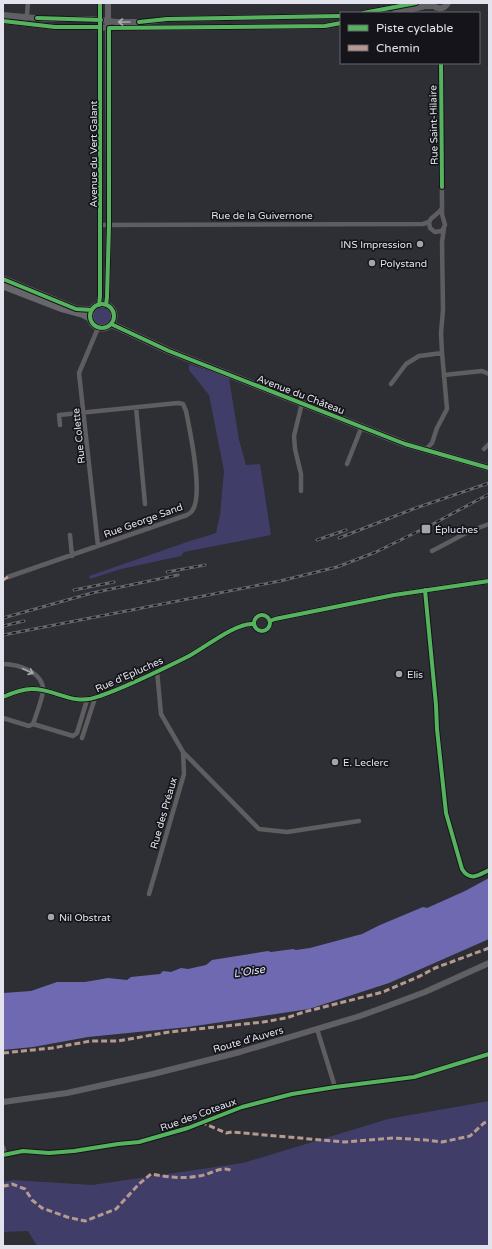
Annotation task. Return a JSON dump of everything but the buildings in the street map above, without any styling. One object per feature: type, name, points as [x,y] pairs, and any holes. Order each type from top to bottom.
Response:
[{"type":"main road","points":[[3,279],[76,309],[92,310],[102,305],[108,306],[113,311],[114,320],[108,327],[98,328],[94,326],[90,318],[92,310]]},
{"type":"main road","points":[[3,286],[90,318]]},
{"type":"main road","name":"Avenue du Château","points":[[111,324],[169,351],[405,444],[489,468]]},
{"type":"street","points":[[23,24],[26,17],[28,3]]},
{"type":"street","name":"Avenue du Vert Galant","points":[[100,3],[100,296],[102,305]]},
{"type":"street","name":"Avenue du Vert Galant","points":[[102,305],[107,297],[109,225],[108,3]]},
{"type":"street","points":[[368,12],[416,3]]},
{"type":"street","points":[[399,12],[424,6],[433,5],[439,9],[447,6]]},
{"type":"street","points":[[3,15],[45,19],[100,20],[109,24],[325,26],[340,24]]},
{"type":"street","points":[[3,21],[55,27],[100,27],[109,24],[167,19],[340,16]]},
{"type":"street","name":"Rue Saint-Hilaire","points":[[432,443],[437,428],[447,409],[442,353],[442,242],[445,223],[442,208],[440,64]]},
{"type":"street","points":[[442,208],[436,216],[432,218],[429,224],[440,237],[442,242]]},
{"type":"street","points":[[436,216],[443,219]]},
{"type":"street","name":"Rue de la Guivernone","points":[[101,225],[429,224]]},
{"type":"street","points":[[434,231],[439,232],[444,228]]},
{"type":"street","name":"Rue Colette","points":[[98,328],[79,373],[98,546]]},
{"type":"street","points":[[391,384],[406,364],[419,356],[442,353]]},
{"type":"street","points":[[444,375],[482,372],[489,374]]},
{"type":"street","name":"Rue George Sand","points":[[8,578],[187,515],[192,512],[195,506],[198,479],[186,411],[183,404],[178,403],[59,415],[60,425]]},
{"type":"street","points":[[302,404],[294,436],[295,449],[301,474],[302,491]]},
{"type":"street","points":[[136,407],[145,504]]},
{"type":"street","points":[[347,464],[362,426]]},
{"type":"street","points":[[422,450],[427,448],[432,443]]},
{"type":"street","points":[[432,443],[435,453]]},
{"type":"street","points":[[484,449],[489,444]]},
{"type":"street","points":[[432,551],[470,531],[489,524]]},
{"type":"street","points":[[70,535],[72,556]]},
{"type":"street","points":[[270,621],[394,595],[489,581]]},
{"type":"street","points":[[262,615],[267,617],[270,621],[268,629],[263,632],[258,631],[253,624],[256,617],[262,615]]},
{"type":"street","name":"Rue d'Epluches","points":[[3,697],[15,692],[32,689],[43,690],[76,700],[95,698],[190,656],[239,627],[253,624]]},
{"type":"street","points":[[3,664],[16,666],[35,674],[42,683],[43,690],[33,724]]},
{"type":"street","name":"Rue des Préaux","points":[[149,894],[184,774],[183,752],[161,714],[157,671]]},
{"type":"street","points":[[82,738],[95,698]]},
{"type":"street","points":[[3,718],[29,726],[33,724],[73,736],[77,733],[87,700]]},
{"type":"street","points":[[183,752],[259,829],[287,832],[359,821]]},
{"type":"street","name":"Route d'Auvers","points":[[3,1102],[67,1093],[217,1059],[382,1008],[425,992],[489,963]]},
{"type":"street","points":[[317,1029],[335,1087]]},
{"type":"street","name":"Rue des Coteaux","points":[[4,1155],[23,1152],[74,1151],[139,1142],[188,1128],[242,1107],[292,1094],[414,1077],[489,1054]]},
{"type":"street","points":[[3,1147],[4,1155]]},
{"type":"shaded area","points":[[102,308],[108,311],[111,317],[108,323],[102,326],[96,323],[93,317],[96,311]]},
{"type":"shaded area","points":[[189,364],[229,378],[239,440],[246,465],[260,464],[271,535],[184,552],[181,556],[121,569],[90,579],[89,576],[216,533],[220,515],[224,471],[209,395],[189,370]]},
{"type":"shaded area","points":[[489,1101],[489,1246],[37,1246],[28,1231],[3,1232],[3,1182],[13,1180],[92,1185],[243,1163],[388,1119]]},
{"type":"water","name":"L'Oise","points":[[489,878],[489,939],[389,983],[309,1009],[188,1027],[88,1037],[33,1047],[3,1050],[3,993],[31,991],[57,982],[85,982],[108,978],[127,980],[131,977],[160,974],[163,971],[171,972],[181,968],[188,969],[206,965],[212,960],[268,951],[271,952],[310,948],[362,934],[423,907],[427,908],[465,891]]},
{"type":"railway","points":[[339,538],[413,509],[489,483]]},
{"type":"railway","points":[[3,635],[280,581],[337,567],[376,552],[489,494]]},
{"type":"railway","points":[[317,540],[346,530]]},
{"type":"railway","points":[[167,572],[205,565]]},
{"type":"railway","points":[[3,618],[92,593],[178,575]]},
{"type":"railway","points":[[74,590],[114,582]]},
{"type":"railway","points":[[3,626],[24,621]]},
{"type":"marked path","points":[[3,580],[8,577]]},
{"type":"marked path","points":[[3,1053],[52,1048],[91,1041],[118,1041],[169,1032],[263,1022],[286,1018],[383,992],[435,968],[489,948]]},
{"type":"marked path","points":[[201,1122],[226,1133],[232,1132],[344,1142],[393,1138],[442,1142],[470,1136],[484,1123],[489,1121]]},
{"type":"marked path","points":[[3,1185],[5,1186],[12,1184],[25,1189],[32,1200],[42,1208],[67,1217],[85,1221],[116,1209],[139,1184],[151,1174],[169,1177],[193,1177],[224,1169],[232,1171]]},
{"type":"cycle path","points":[[99,305],[100,3]]},
{"type":"cycle path","points":[[368,12],[416,3]]},
{"type":"cycle path","points":[[139,22],[167,19],[340,16]]},
{"type":"cycle path","points":[[37,18],[101,20]]},
{"type":"cycle path","points":[[3,21],[55,27],[100,27]]},
{"type":"cycle path","points":[[106,305],[109,225],[109,28],[325,26],[340,23]]},
{"type":"cycle path","points":[[441,64],[442,187]]},
{"type":"cycle path","points":[[3,279],[76,309],[92,310]]},
{"type":"cycle path","points":[[102,304],[107,305],[113,311],[114,316],[113,321],[107,327],[102,328],[97,327],[91,321],[90,316],[91,311],[97,305],[102,304]]},
{"type":"cycle path","points":[[111,324],[169,351],[405,444],[489,468]]},
{"type":"cycle path","points":[[270,621],[394,595],[489,581]]},
{"type":"cycle path","points":[[425,590],[446,813],[462,869],[465,873],[475,876],[489,870]]},
{"type":"cycle path","points":[[259,615],[265,615],[270,620],[270,623],[268,629],[265,631],[259,631],[254,626],[254,620],[259,615]]},
{"type":"cycle path","points":[[3,697],[21,690],[32,689],[50,692],[73,699],[90,699],[134,683],[189,656],[238,627],[246,624],[253,624]]},
{"type":"cycle path","points":[[3,1155],[23,1151],[49,1153],[74,1151],[139,1142],[188,1128],[242,1107],[292,1094],[414,1077],[489,1054]]},
{"type":"place","name":"INS Impression","points":[[420,244]]},
{"type":"place","name":"Polystand","points":[[372,263]]},
{"type":"place","name":"Épluches","points":[[426,529]]},
{"type":"place","name":"Elis","points":[[399,674]]},
{"type":"place","name":"E. Leclerc","points":[[335,762]]},
{"type":"place","name":"Nil Obstrat","points":[[51,917]]}]
